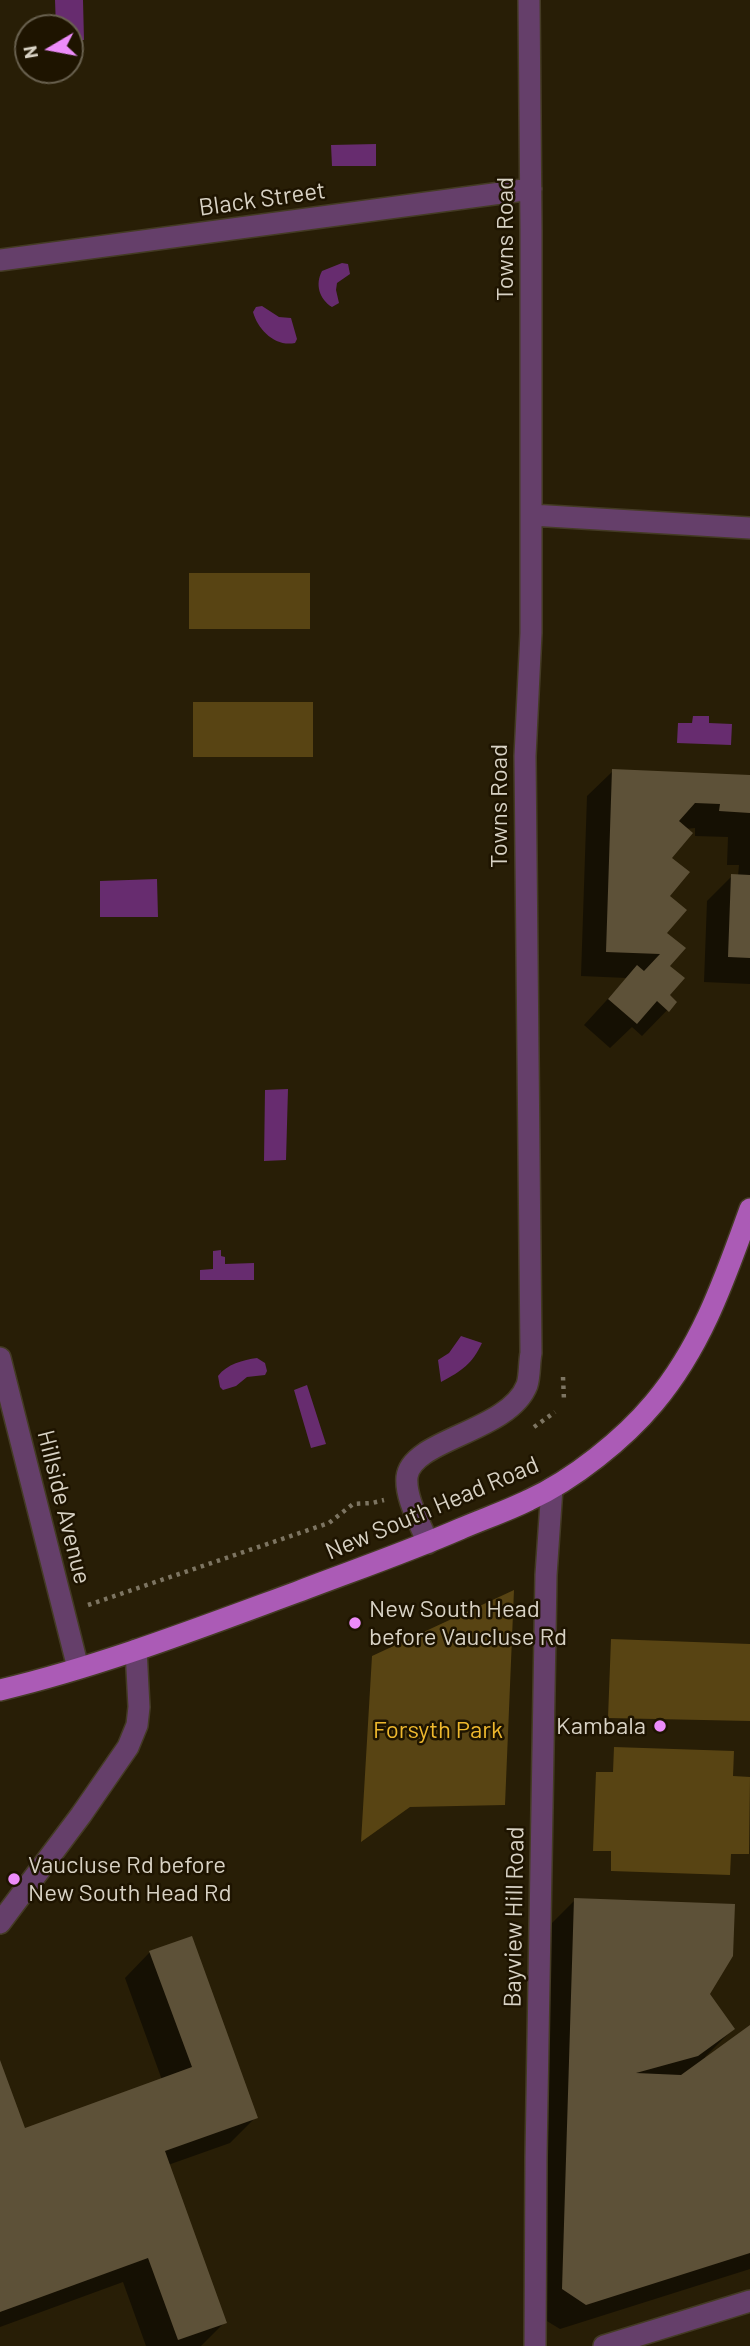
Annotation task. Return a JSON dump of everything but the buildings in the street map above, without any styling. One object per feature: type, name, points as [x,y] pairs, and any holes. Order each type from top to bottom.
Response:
[{"type":"main road","name":"New South Head Road","points":[[0,1690],[136,1650],[428,1543],[552,1488],[624,1433],[653,1404],[685,1362],[715,1304],[750,1209]]},
{"type":"street","name":"Towns Road","points":[[408,1492],[408,1471],[418,1456],[474,1429],[515,1403],[527,1385],[531,1353],[525,756],[531,633],[529,0]]},
{"type":"street","name":"Black Street","points":[[0,260],[531,189]]},
{"type":"street","points":[[531,514],[750,528]]},
{"type":"street","name":"Hillside Avenue","points":[[0,1358],[78,1668]]},
{"type":"street","name":"Bayview Hill Road","points":[[535,2346],[545,1627],[552,1488]]},
{"type":"street","points":[[408,1492],[428,1543]]},
{"type":"street","points":[[0,1923],[128,1747],[137,1725],[139,1707],[136,1650]]},
{"type":"street","points":[[604,2346],[750,2301]]},
{"type":"path","points":[[563,1377],[564,1400]]},
{"type":"path","points":[[534,1427],[555,1412]]},
{"type":"path","points":[[64,1612],[329,1523],[353,1504],[372,1503],[408,1492]]},
{"type":"green space","points":[[189,573],[310,573],[310,629],[189,629]]},
{"type":"green space","points":[[193,702],[313,702],[313,757],[193,757]]},
{"type":"green space","name":"Forsyth Park","points":[[514,1590],[505,1805],[410,1807],[361,1842],[372,1656]]},
{"type":"green space","points":[[611,1639],[750,1644],[750,1721],[608,1718]]},
{"type":"green space","points":[[614,1747],[734,1751],[733,1776],[750,1777],[749,1854],[731,1854],[730,1875],[611,1871],[611,1851],[593,1851],[596,1772],[613,1772]]},
{"type":"shaded area","points":[[55,0],[83,0],[83,14],[56,14]]},
{"type":"shaded area","points":[[376,144],[376,166],[332,166],[331,145]]},
{"type":"shaded area","points":[[342,263],[348,264],[350,274],[337,283],[339,303],[332,307],[321,296],[320,276],[322,271]]},
{"type":"shaded area","points":[[262,306],[279,317],[291,318],[297,339],[295,343],[274,340],[263,331],[253,312],[256,307]]},
{"type":"shaded area","points":[[693,716],[709,716],[709,723],[732,724],[731,745],[677,743],[678,723],[692,723]]},
{"type":"shaded area","points":[[157,879],[158,917],[100,917],[100,881]]},
{"type":"shaded area","points":[[288,1089],[286,1160],[264,1161],[265,1090]]},
{"type":"shaded area","points":[[221,1250],[225,1264],[254,1263],[254,1280],[200,1280],[200,1270],[213,1269],[213,1251]]},
{"type":"shaded area","points":[[461,1336],[482,1343],[466,1366],[441,1382],[438,1360],[449,1353]]},
{"type":"shaded area","points":[[257,1358],[265,1363],[265,1375],[247,1377],[236,1386],[223,1390],[220,1387],[218,1376],[226,1368]]},
{"type":"shaded area","points":[[307,1385],[326,1444],[311,1448],[294,1390]]},
{"type":"place","name":"New South Head before Vaucluse Rd","points":[[355,1623]]},
{"type":"place","name":"Kambala","points":[[660,1726]]},
{"type":"place","name":"Vaucluse Rd before New South Head Rd","points":[[14,1879]]}]
